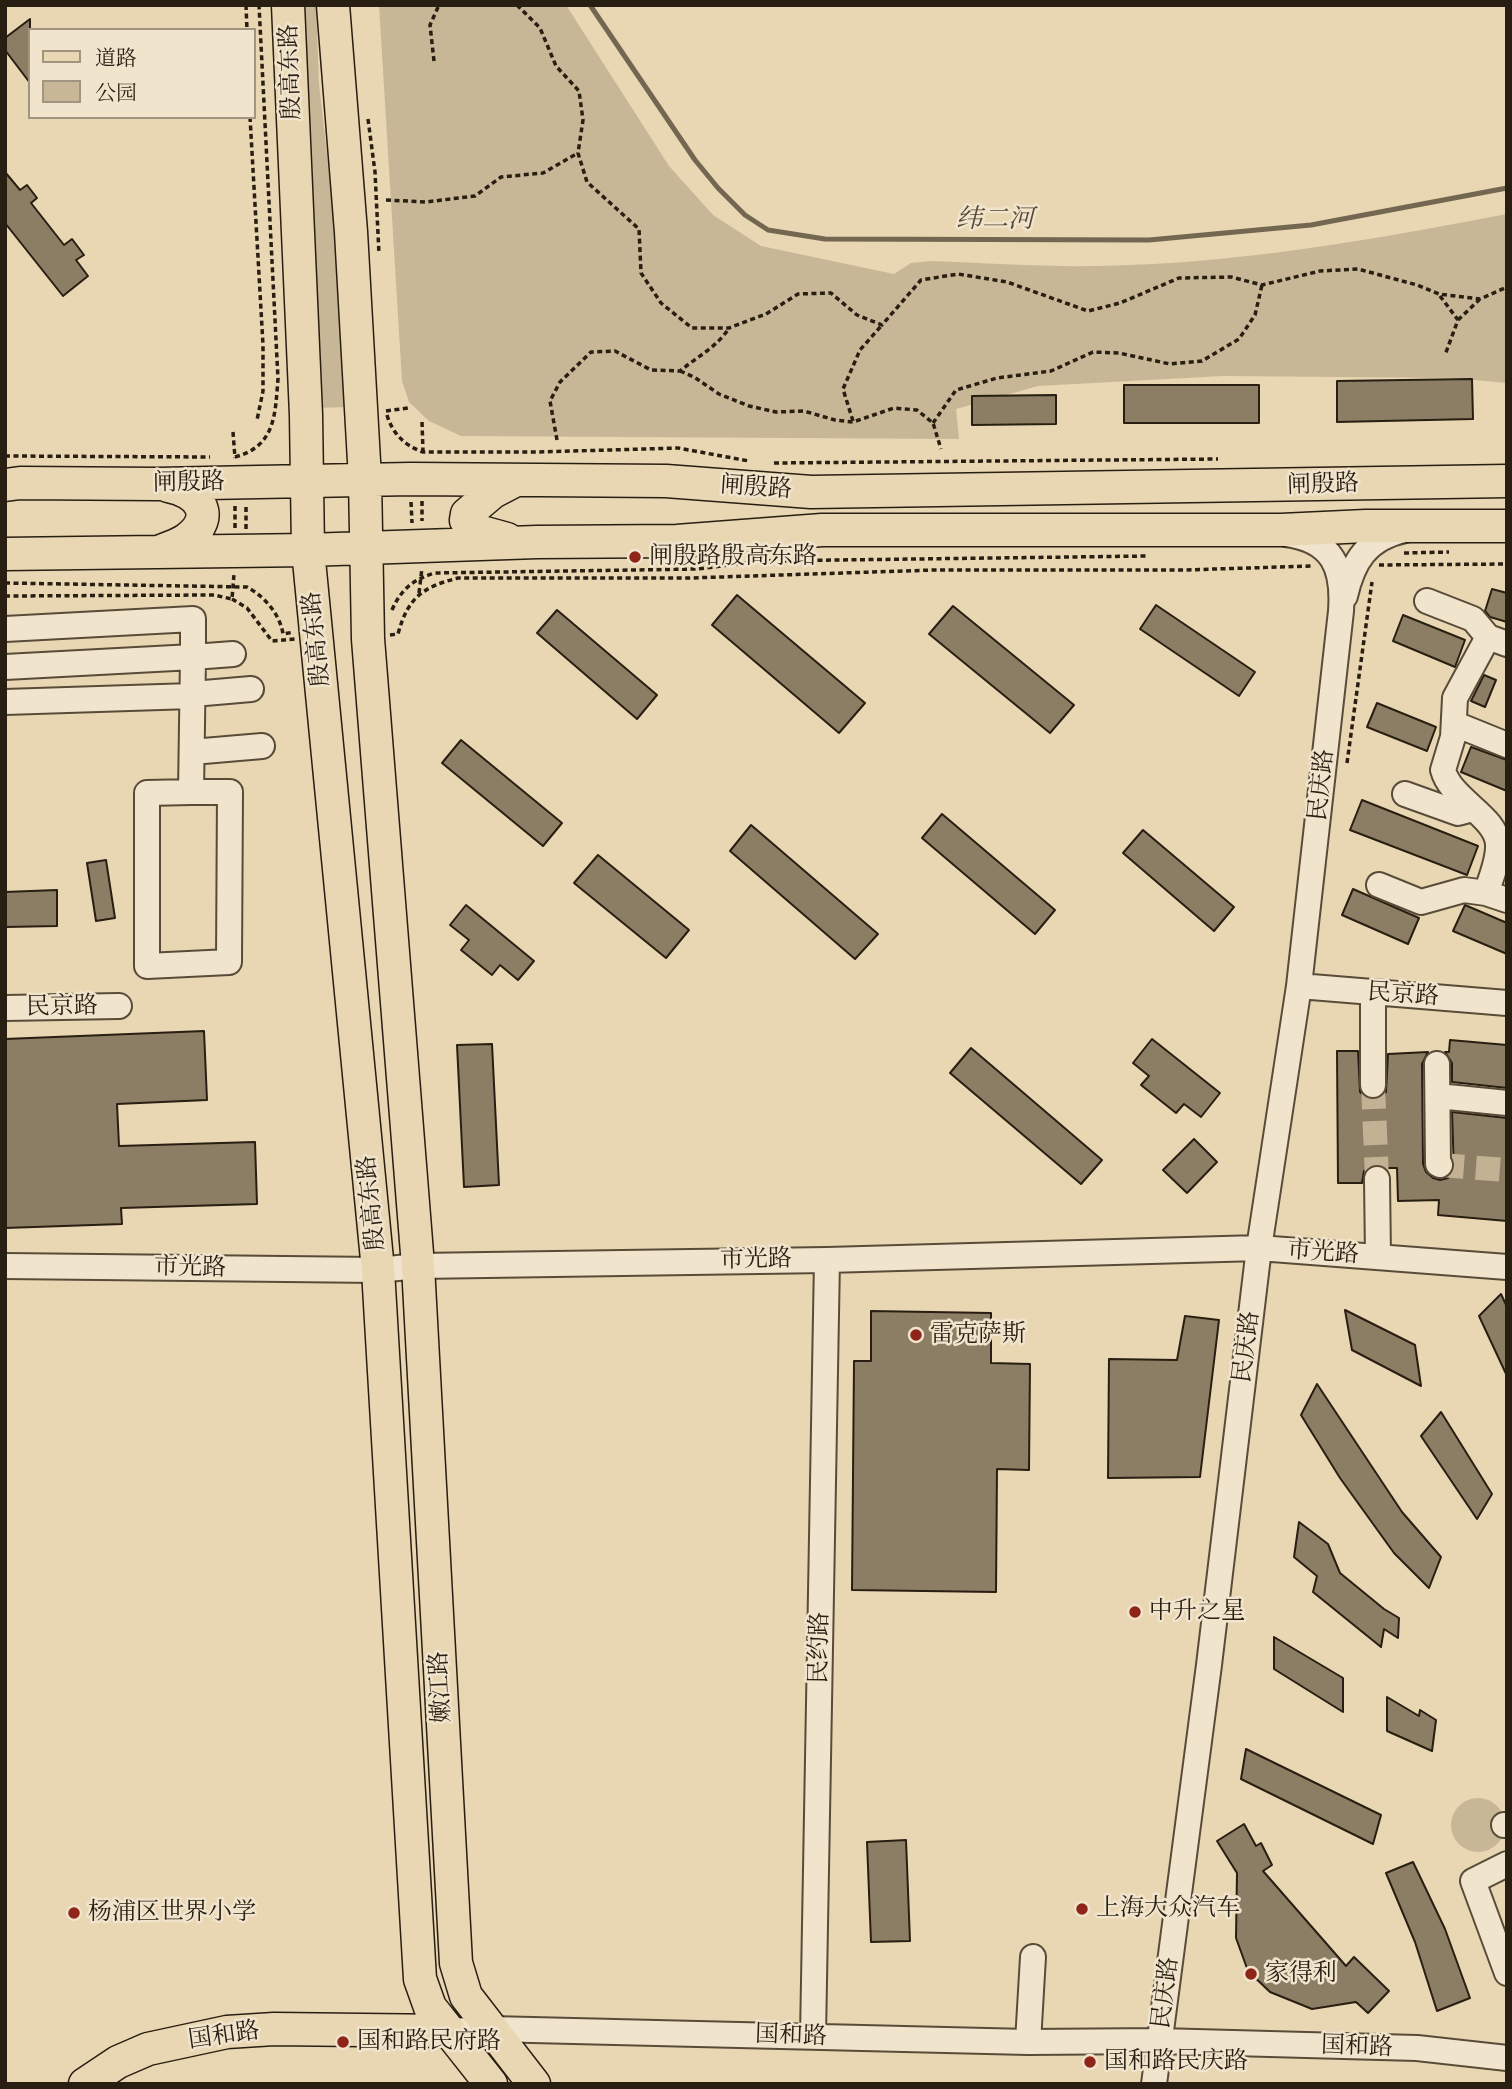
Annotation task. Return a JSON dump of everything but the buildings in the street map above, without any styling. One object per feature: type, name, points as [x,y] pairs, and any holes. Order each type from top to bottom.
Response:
[{"type":"main road","name":"殷高东路","points":[[288,5],[306,415],[308,550],[379,1270]]},
{"type":"main road","name":"殷高东路","points":[[333,5],[351,232],[365,479],[368,639],[418,1266]]},
{"type":"main road","name":"闸殷路","points":[[5,485],[158,484],[240,470],[305,481],[365,479],[418,470],[517,480],[666,481],[811,492],[1507,481]]},
{"type":"main road","points":[[517,480],[493,492],[473,507],[466,520],[478,531],[489,535],[537,542]]},
{"type":"main road","points":[[158,484],[186,490],[201,505],[203,517],[190,537],[159,551]]},
{"type":"main road","name":"闸殷路","points":[[5,554],[367,548],[419,557],[537,542],[677,541],[822,530],[1507,526]]},
{"type":"main road","name":"嫩江路","points":[[418,1266],[456,1963],[466,1996],[534,2084]]},
{"type":"main road","name":"嫩江路","points":[[379,1270],[420,1979],[430,2007],[491,2084]]},
{"type":"main road","name":"国和路","points":[[85,2084],[118,2062],[148,2049],[227,2032],[274,2029],[449,2031]]},
{"type":"street","points":[[1250,529],[1293,535],[1312,541],[1332,557],[1357,569],[1382,536],[1419,526]]},
{"type":"street","name":"民庆路","points":[[1154,2084],[1209,1665],[1259,1248],[1299,986],[1341,611],[1357,569]]},
{"type":"street","points":[[1379,886],[1421,902],[1464,890],[1497,897],[1497,855],[1501,832],[1452,789],[1443,770],[1455,724],[1455,698],[1497,640],[1474,619],[1427,601]]},
{"type":"street","points":[[5,629],[194,619],[191,792]]},
{"type":"street","points":[[5,667],[233,654]]},
{"type":"street","points":[[5,702],[192,695],[251,689]]},
{"type":"street","points":[[1455,724],[1507,744]]},
{"type":"street","points":[[192,752],[262,746]]},
{"type":"street","points":[[191,792],[230,792],[229,962],[147,966],[147,793],[191,792]]},
{"type":"street","points":[[1405,794],[1458,813],[1473,809]]},
{"type":"street","name":"民京路","points":[[1299,986],[1507,1003]]},
{"type":"street","points":[[1373,992],[1373,1085]]},
{"type":"street","name":"民京路","points":[[5,1008],[119,1006]]},
{"type":"street","points":[[1437,1063],[1440,1165]]},
{"type":"street","points":[[1438,1096],[1507,1103]]},
{"type":"street","points":[[1377,1179],[1378,1257]]},
{"type":"street","name":"市光路","points":[[5,1266],[379,1270],[418,1266],[827,1260],[1259,1248],[1507,1267]]},
{"type":"street","name":"民约路","points":[[813,2036],[827,1260]]},
{"type":"street","points":[[1507,1864],[1473,1881],[1507,1973]]},
{"type":"street","points":[[1028,2042],[1033,1957]]},
{"type":"street","name":"国和路","points":[[449,2031],[491,2029],[1028,2042],[1159,2041],[1417,2048],[1507,2058]]},
{"type":"path","points":[[246,5],[247,28]]},
{"type":"path","points":[[245,550],[240,470],[250,451],[274,424],[278,379],[259,5]]},
{"type":"path","points":[[434,61],[430,24],[439,5]]},
{"type":"path","points":[[517,5],[540,28],[556,66],[579,91],[583,120],[578,153],[587,182],[639,229],[641,273],[661,303],[692,328],[729,328],[765,314],[798,294],[831,293],[857,315],[882,324]]},
{"type":"path","points":[[250,119],[262,345],[263,391],[257,420]]},
{"type":"path","points":[[386,200],[426,202],[475,196],[501,177],[543,173],[578,153]]},
{"type":"path","points":[[853,422],[843,388],[860,351],[921,280],[958,274],[1007,282],[1088,311],[1120,303],[1179,278],[1231,277],[1262,285],[1320,271],[1357,269],[1417,285],[1439,295],[1480,299]]},
{"type":"path","points":[[933,423],[956,390],[997,378],[1051,371],[1093,352],[1119,353],[1170,365],[1202,361],[1239,339],[1255,316],[1262,285]]},
{"type":"path","points":[[1445,355],[1458,320],[1480,299],[1507,288]]},
{"type":"path","points":[[1439,295],[1458,320]]},
{"type":"path","points":[[680,371],[706,349],[721,342],[729,328]]},
{"type":"path","points":[[557,440],[550,401],[560,382],[592,352],[615,351],[651,370],[680,371],[719,394],[749,406],[776,412],[804,411],[853,422],[894,408],[917,410],[933,423],[941,449]]},
{"type":"path","points":[[386,411],[392,428],[409,445],[418,470],[419,557],[407,587],[391,611]]},
{"type":"path","points":[[419,593],[418,470],[422,422]]},
{"type":"path","points":[[409,445],[418,470]]},
{"type":"path","name":"闸殷路","points":[[418,470],[539,453],[678,448],[755,462]]},
{"type":"path","points":[[5,456],[222,457]]},
{"type":"path","name":"闸殷路","points":[[764,463],[1227,459]]},
{"type":"path","points":[[368,639],[398,634],[403,615],[419,593],[458,578],[690,578],[934,570],[1184,570],[1302,565],[1311,565],[1321,573],[1456,552]]},
{"type":"path","points":[[419,557],[435,573],[698,569],[760,561],[1151,556]]},
{"type":"path","points":[[1357,569],[1373,565],[1507,564]]},
{"type":"path","points":[[1347,763],[1357,569]]},
{"type":"path","points":[[5,583],[247,587],[266,601],[283,634]]},
{"type":"path","points":[[232,599],[247,608],[272,641],[317,637]]},
{"type":"green space","points":[[302,5],[316,5],[319,84],[337,241],[347,407],[316,408]]},
{"type":"green space","points":[[379,5],[566,5],[669,166],[713,215],[761,246],[894,274],[911,263],[932,261],[1076,266],[1149,264],[1252,256],[1405,233],[1507,214],[1507,383],[1453,378],[1223,376],[1038,386],[956,409],[959,439],[461,436],[429,421],[409,402],[402,381]]},
{"type":"green space","points":[[1478,1798],[1497,1806],[1505,1825],[1497,1844],[1478,1852],[1459,1844],[1451,1825],[1459,1806]]},
{"type":"waterway","name":"纬二河","points":[[590,5],[695,160],[745,215],[768,230],[825,239],[1149,240],[1311,225],[1507,188]]},
{"type":"tunnel","points":[[1373,1085],[1377,1179]]},
{"type":"tunnel","points":[[1440,1165],[1507,1170]]},
{"type":"place","name":"闸殷路殷高东路","points":[[635,557]]},
{"type":"place","name":"雷克萨斯","points":[[916,1335]]},
{"type":"place","name":"中升之星","points":[[1135,1612]]},
{"type":"place","name":"上海大众汽车","points":[[1082,1909]]},
{"type":"place","name":"杨浦区世界小学","points":[[74,1913]]},
{"type":"place","name":"家得利","points":[[1251,1974]]},
{"type":"place","name":"国和路民府路","points":[[343,2042]]},
{"type":"place","name":"国和路民庆路","points":[[1090,2062]]}]
